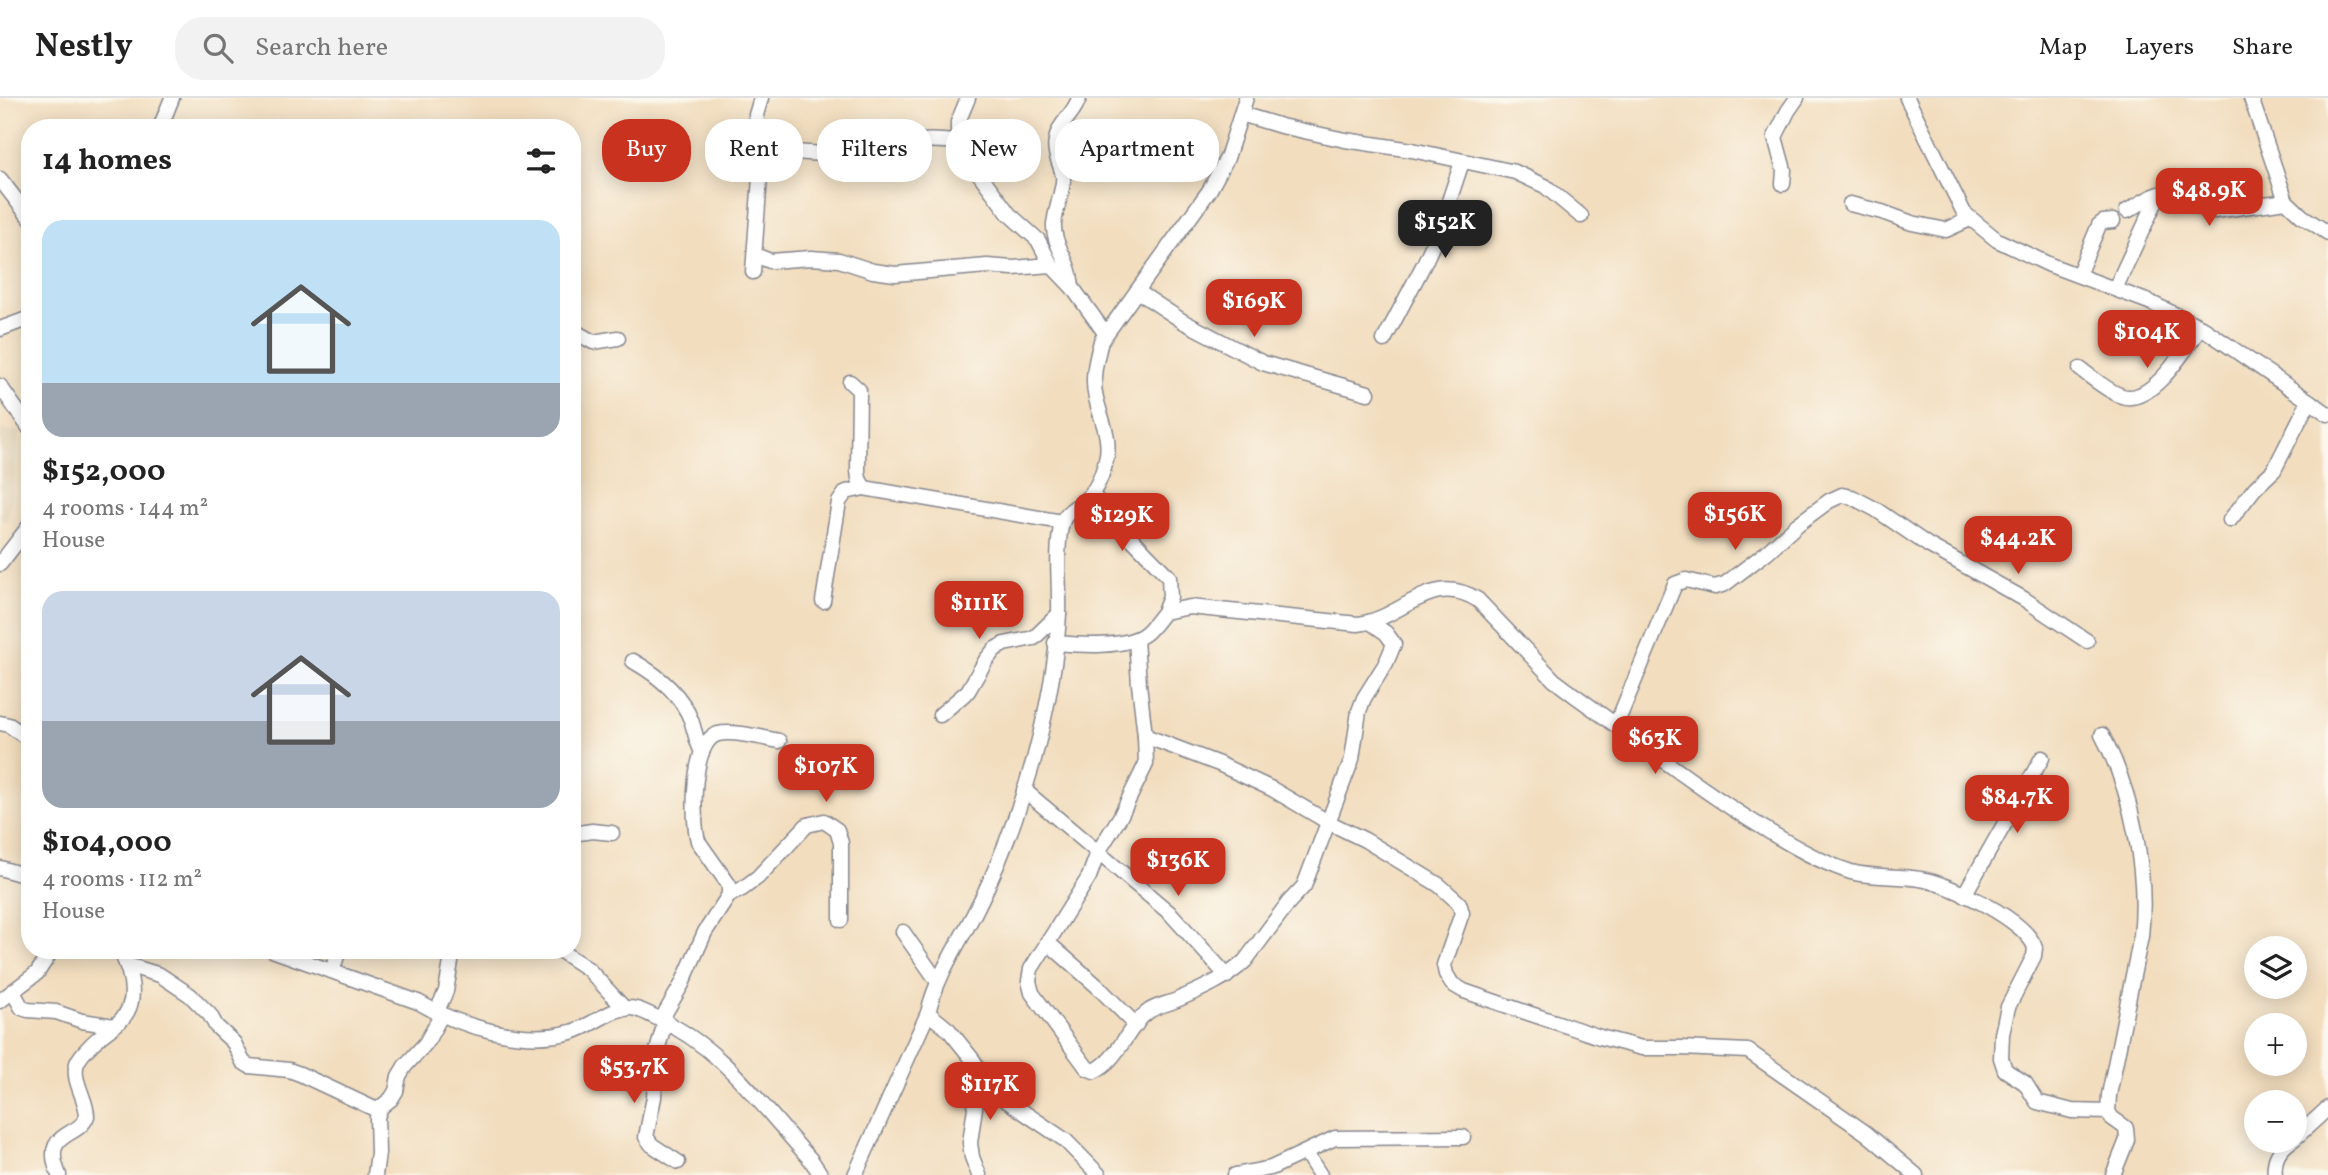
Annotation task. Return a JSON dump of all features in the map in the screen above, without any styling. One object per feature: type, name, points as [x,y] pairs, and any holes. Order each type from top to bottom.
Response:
[{"type":"street","points":[[164,119],[172,98]]},
{"type":"street","points":[[757,119],[761,98]]},
{"type":"street","points":[[959,119],[968,98]]},
{"type":"street","points":[[1072,287],[1054,228],[1058,200],[1064,183],[1055,148],[1062,122],[1072,113],[1079,98]]},
{"type":"street","points":[[855,1175],[928,1013],[933,992],[976,911],[1019,808],[1042,720],[1055,643],[1059,614],[1062,522],[1068,513],[1092,494],[1107,455],[1107,434],[1094,386],[1095,365],[1101,341],[1209,191],[1227,158],[1246,98]]},
{"type":"street","points":[[1783,184],[1784,170],[1775,137],[1797,98]]},
{"type":"street","points":[[1907,98],[1959,206],[1970,219],[2004,244],[2149,302],[2201,327],[2328,414]]},
{"type":"street","points":[[2251,98],[2286,201],[2302,216],[2328,233]]},
{"type":"street","points":[[1241,114],[1345,140],[1412,150],[1516,172],[1545,186],[1581,216]]},
{"type":"street","points":[[803,153],[885,158],[894,156],[913,142],[946,142]]},
{"type":"street","points":[[1384,340],[1434,242],[1462,162]]},
{"type":"street","points":[[0,178],[21,206]]},
{"type":"street","points":[[753,272],[760,182]]},
{"type":"street","points":[[984,182],[1009,214],[1038,240],[1051,265],[1072,287],[1105,333]]},
{"type":"street","points":[[2127,211],[2159,194],[2204,210],[2231,210],[2286,201]]},
{"type":"street","points":[[2115,289],[2159,194]]},
{"type":"street","points":[[1850,204],[1912,223],[1946,230],[1970,219]]},
{"type":"street","points":[[2078,275],[2099,225],[2113,221]]},
{"type":"street","points":[[755,255],[770,261],[811,258],[839,260],[895,275],[988,266],[1013,268],[1051,265]]},
{"type":"street","points":[[1137,290],[1184,321],[1263,363],[1368,393]]},
{"type":"street","points":[[0,329],[21,321]]},
{"type":"street","points":[[2080,369],[2120,396],[2131,397],[2154,387],[2164,378],[2201,327]]},
{"type":"street","points":[[581,335],[593,342],[618,338]]},
{"type":"street","points":[[850,382],[859,390],[858,470],[864,488]]},
{"type":"street","points":[[0,386],[21,416]]},
{"type":"street","points":[[2230,520],[2255,488],[2274,470],[2309,401]]},
{"type":"street","points":[[823,601],[839,502],[846,492],[864,488],[1062,522]]},
{"type":"street","points":[[1055,643],[1095,646],[1136,639],[1145,634],[1164,612],[1170,597],[1169,578],[1092,494]]},
{"type":"street","points":[[1616,725],[1675,583],[1686,580],[1715,587],[1725,584],[1798,524],[1829,501],[1842,495],[1875,509],[1927,545],[2024,599],[2087,641]]},
{"type":"street","points":[[0,564],[21,537]]},
{"type":"street","points":[[1164,612],[1190,607],[1358,624],[1370,622],[1425,595],[1453,590],[1465,592],[1478,600],[1554,680],[1707,793],[1796,848],[1853,873],[1921,879],[1964,895],[2024,929],[2035,947],[2034,956],[2004,1018],[2001,1058],[2005,1070],[2025,1083],[2037,1102],[2046,1106],[2072,1111],[2108,1112]]},
{"type":"street","points":[[940,715],[968,691],[995,649],[1004,644],[1034,638],[1059,614]]},
{"type":"street","points":[[1136,639],[1146,764],[1120,817],[1098,852],[1089,877],[1031,968],[1029,981],[1032,993],[1087,1068],[1094,1071],[1101,1068],[1147,1013],[1227,976],[1245,961],[1304,886],[1352,759],[1359,711],[1394,644],[1386,632],[1370,622]]},
{"type":"street","points":[[633,661],[675,693],[682,702],[702,752]]},
{"type":"street","points":[[0,723],[9,725],[21,734]]},
{"type":"street","points":[[729,895],[729,886],[698,841],[696,833],[695,786],[702,752],[707,740],[719,734],[779,741]]},
{"type":"street","points":[[2102,735],[2113,756],[2127,796],[2138,855],[2144,909],[2109,1095],[2108,1112],[2126,1128],[2127,1133],[2127,1140],[2113,1175]]},
{"type":"street","points":[[1145,736],[1219,764],[1272,789],[1328,822],[1365,839],[1439,885],[1459,903],[1462,913],[1444,965],[1452,984],[1575,1029],[1642,1048],[1748,1051],[1866,1133],[1916,1175]]},
{"type":"street","points":[[1964,895],[2042,758]]},
{"type":"street","points":[[1024,790],[1171,914],[1227,976]]},
{"type":"street","points":[[678,1162],[652,1145],[646,1137],[657,1051],[663,1021],[705,932],[729,895],[758,877],[807,825],[824,821],[837,830],[841,843],[841,920]]},
{"type":"street","points":[[581,833],[612,833]]},
{"type":"street","points":[[0,868],[21,874]]},
{"type":"street","points":[[903,932],[938,982]]},
{"type":"street","points":[[1047,942],[1136,1025]]},
{"type":"street","points":[[0,1001],[37,973],[46,959]]},
{"type":"street","points":[[59,1175],[54,1164],[57,1144],[66,1133],[83,1125],[87,1116],[76,1077],[77,1063],[94,1042],[128,1011],[132,999],[132,986],[124,959]]},
{"type":"street","points":[[298,959],[418,1002],[439,1014],[485,1030],[509,1034],[552,1035],[572,1032],[625,1009],[640,1010],[694,1038],[733,1071],[821,1175]]},
{"type":"street","points":[[332,971],[336,959]]},
{"type":"street","points":[[375,1175],[379,1111],[391,1100],[405,1066],[426,1043],[439,1014],[451,959]]},
{"type":"street","points":[[573,959],[588,969],[625,1009]]},
{"type":"street","points":[[127,965],[160,975],[190,995],[234,1043],[243,1062],[249,1066],[289,1070],[379,1111]]},
{"type":"street","points":[[13,992],[22,1008],[27,1010],[57,1012],[82,1021],[114,1026]]},
{"type":"street","points":[[928,1013],[949,1030],[986,1083],[1004,1099],[1065,1140],[1099,1175]]},
{"type":"street","points":[[979,1175],[970,1143],[980,1072]]},
{"type":"street","points":[[2307,1127],[2328,1108]]},
{"type":"street","points":[[1235,1175],[1259,1173],[1335,1138],[1462,1137]]},
{"type":"street","points":[[1306,1153],[1320,1175]]},
{"type":"street","points":[[2275,1175],[2274,1164],[2283,1153]]},
{"type":"shaded area","points":[[0,429],[19,432],[8,521],[0,520]]}]
